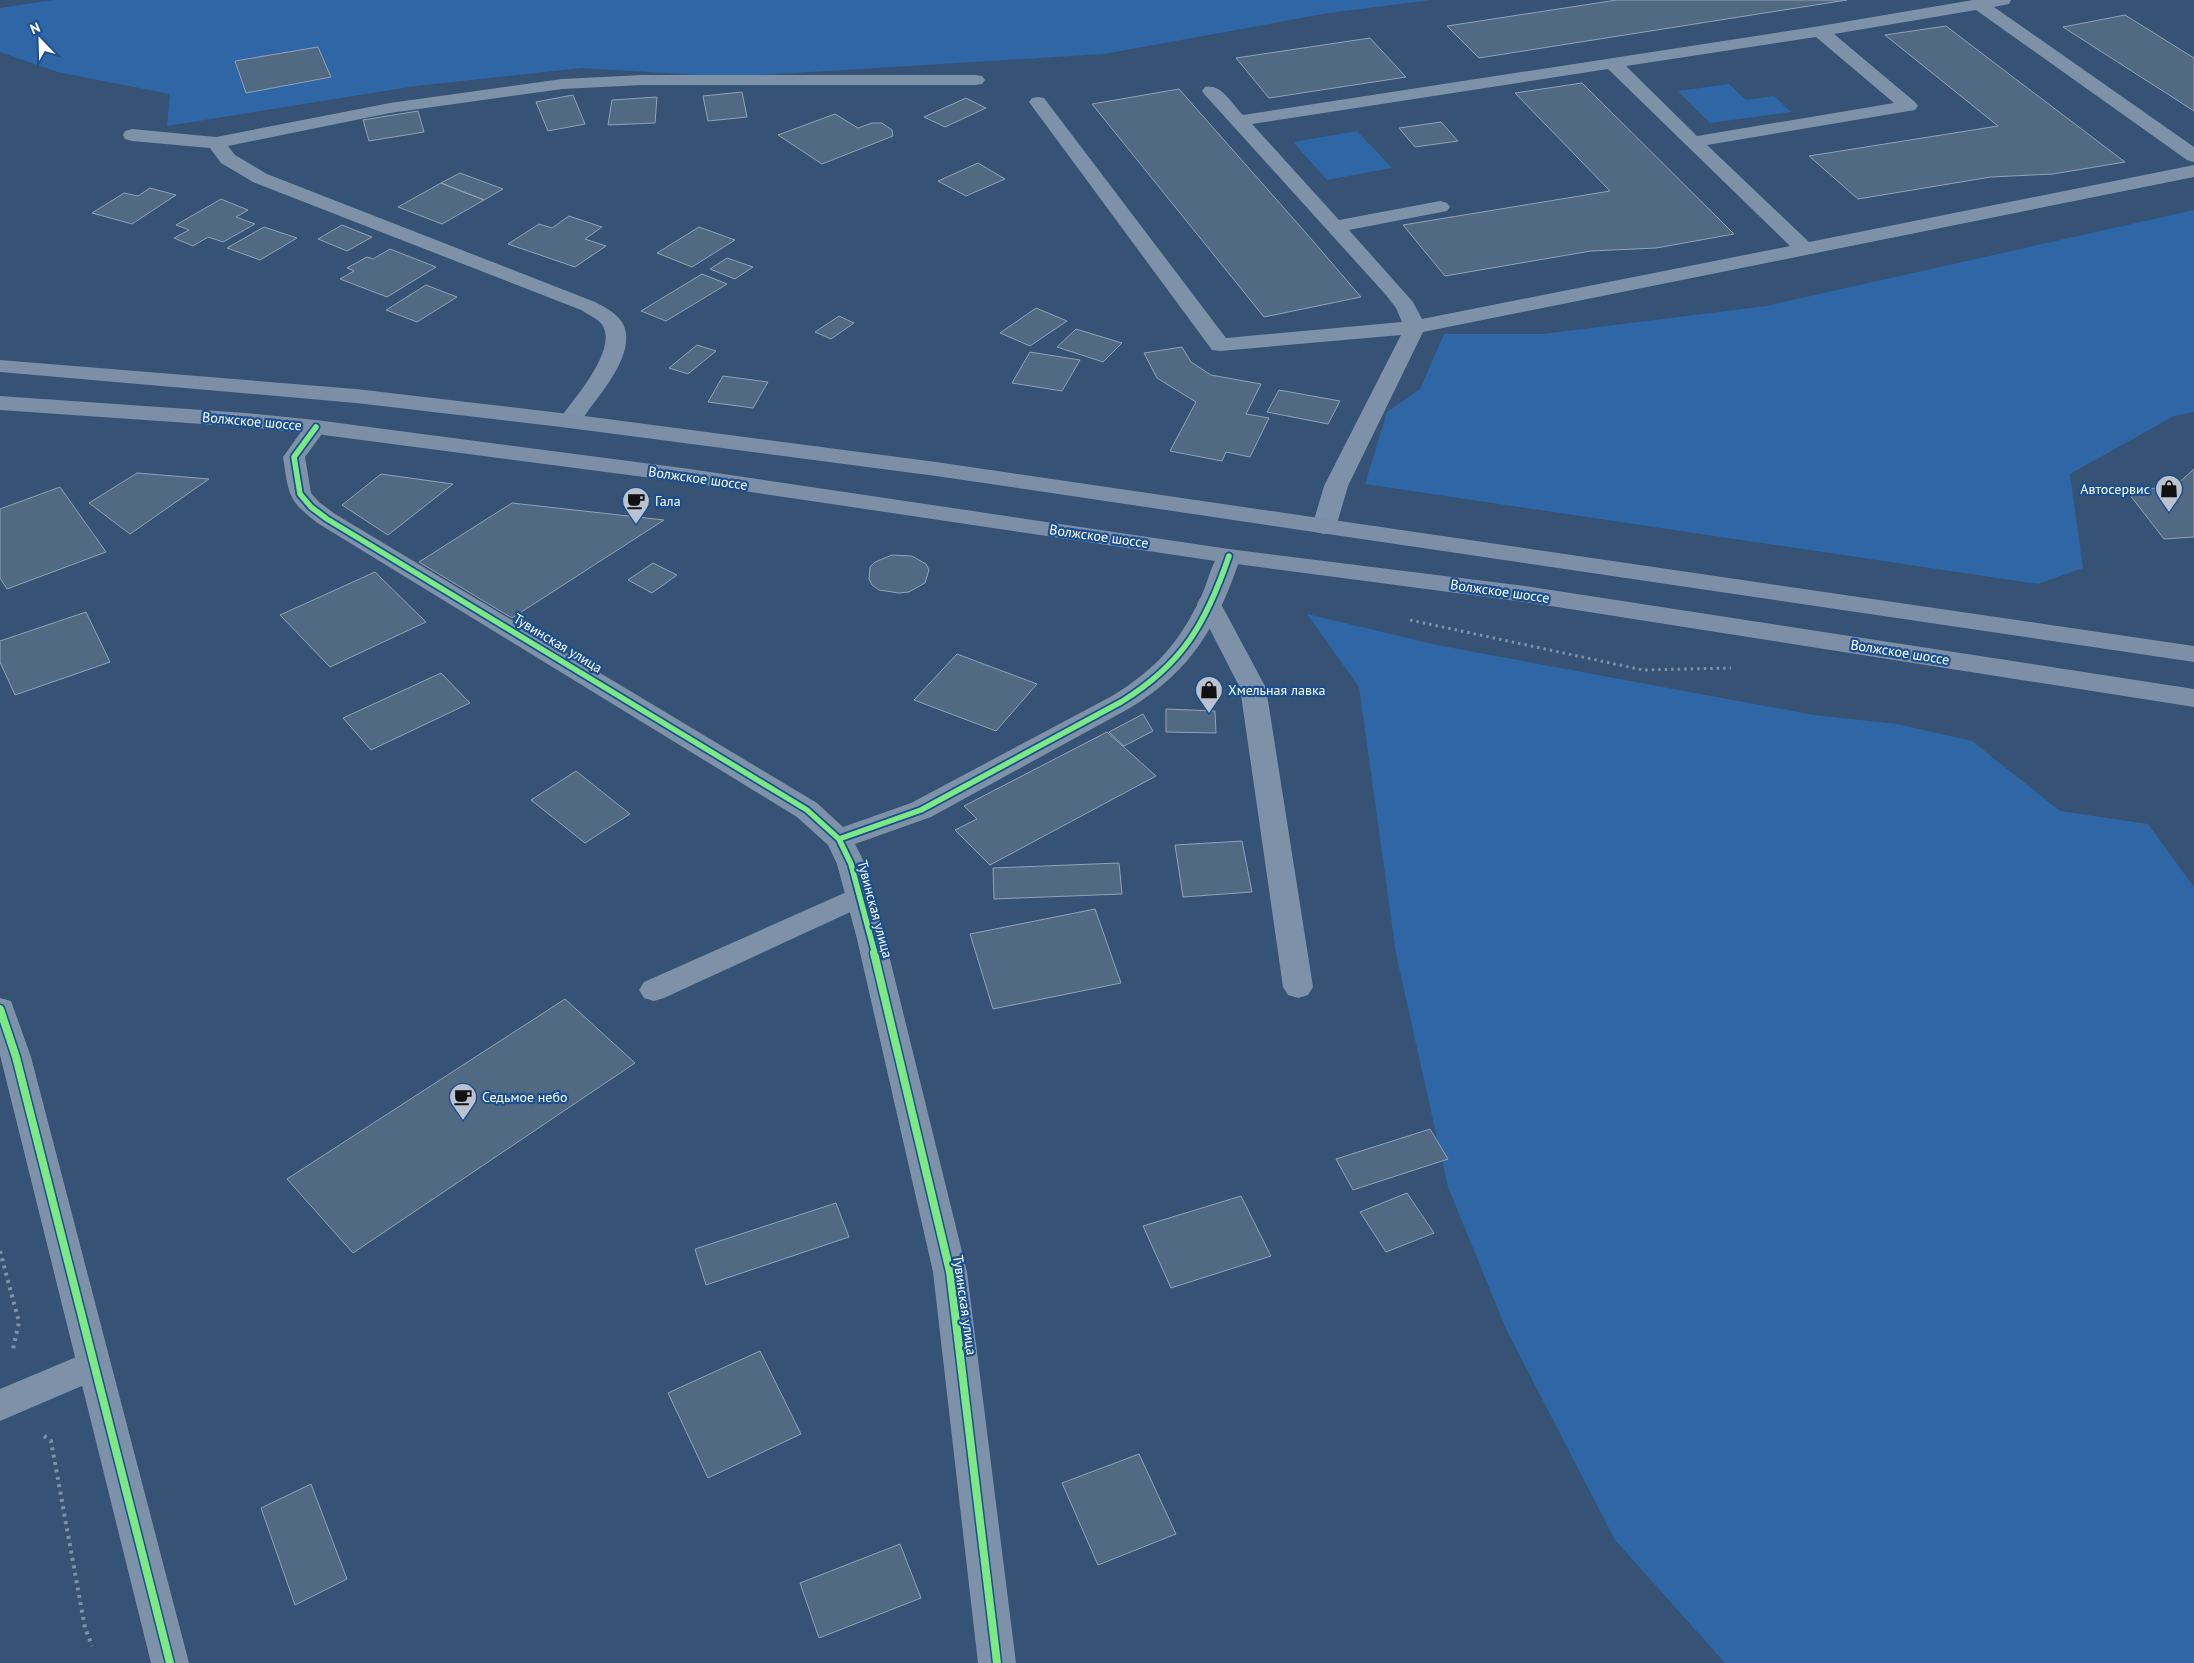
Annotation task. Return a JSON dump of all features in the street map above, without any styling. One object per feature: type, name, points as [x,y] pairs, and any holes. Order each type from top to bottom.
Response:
[{"type":"main road","points":[[0,366],[356,396],[569,421],[936,469],[1324,528],[2194,654]]},
{"type":"main road","name":"Волжское шоссе","points":[[0,403],[316,427],[690,476],[1229,556],[1525,594],[2194,698]]},
{"type":"street","points":[[1238,121],[1820,31],[2003,0]]},
{"type":"street","points":[[1979,4],[2194,156]]},
{"type":"street","points":[[1693,142],[1909,106],[1820,31]]},
{"type":"street","points":[[1612,63],[1804,248]]},
{"type":"street","points":[[132,135],[216,143],[390,108],[562,84],[642,80],[976,80]]},
{"type":"street","points":[[1211,91],[1406,306],[1415,327],[1336,486],[1324,528]]},
{"type":"street","points":[[1038,102],[1220,345],[1415,327],[2194,171]]},
{"type":"street","points":[[216,143],[228,159],[260,178],[579,303],[600,313],[613,326],[616,343],[606,370],[569,421]]},
{"type":"street","points":[[1335,227],[1440,207]]},
{"type":"street","name":"Тувинская улица","points":[[316,427],[294,457],[300,494],[311,507],[807,810],[839,840],[851,864],[860,896],[950,1272],[997,1663]]},
{"type":"street","points":[[839,840],[921,810],[1121,702],[1152,682],[1175,660],[1209,604],[1222,577],[1229,556]]},
{"type":"street","points":[[1209,604],[1252,688],[1298,987]]},
{"type":"street","points":[[654,990],[860,896]]},
{"type":"street","points":[[0,1009],[8,1060],[93,1365],[170,1663]]},
{"type":"street","points":[[0,1406],[93,1365]]},
{"type":"path","points":[[0,1250],[19,1322],[13,1352]]},
{"type":"path","points":[[38,1432],[51,1441],[85,1628],[92,1646]]},
{"type":"shaded area","points":[[53,0],[1431,0],[1329,13],[1104,54],[730,77],[582,68],[416,86],[167,126],[170,94],[57,72],[0,52],[0,8]]},
{"type":"shaded area","points":[[1729,84],[1746,100],[1774,96],[1791,112],[1710,123],[1678,91]]},
{"type":"shaded area","points":[[1357,131],[1392,168],[1327,180],[1293,142]]},
{"type":"shaded area","points":[[2194,210],[2194,412],[2174,416],[2070,474],[2083,568],[2038,584],[1365,484],[1387,412],[1420,389],[1444,334],[1542,334],[1766,306]]},
{"type":"shaded area","points":[[1307,614],[1437,645],[1814,715],[1897,724],[1972,741],[2060,811],[2148,824],[2194,887],[2194,1663],[1725,1663],[1615,1540],[1506,1329],[1448,1187],[1396,954],[1359,687]]},
{"type":"building","points":[[1617,0],[1847,0],[1479,58],[1447,26]]},
{"type":"building","points":[[2125,15],[2194,58],[2194,111],[2063,27]]},
{"type":"building","points":[[1946,26],[2125,162],[2053,174],[1991,177],[1858,199],[1809,156],[1998,126],[1885,35]]},
{"type":"building","points":[[1370,38],[1406,77],[1269,98],[1236,58]]},
{"type":"building","points":[[318,47],[331,77],[246,93],[235,61]]},
{"type":"building","points":[[1582,83],[1734,234],[1656,248],[1591,251],[1445,276],[1403,225],[1610,191],[1515,93]]},
{"type":"building","points":[[1179,89],[1361,297],[1264,317],[1092,104]]},
{"type":"building","points":[[742,92],[747,117],[708,121],[703,96]]},
{"type":"building","points":[[573,95],[585,124],[548,131],[536,102]]},
{"type":"building","points":[[657,97],[655,123],[608,125],[612,100]]},
{"type":"building","points":[[966,98],[986,108],[945,127],[924,117]]},
{"type":"building","points":[[418,111],[424,132],[369,141],[363,120]]},
{"type":"building","points":[[835,114],[858,128],[872,123],[882,123],[892,130],[893,136],[822,164],[778,135]]},
{"type":"building","points":[[1441,122],[1458,141],[1415,147],[1399,128]]},
{"type":"building","points":[[978,163],[1005,179],[966,196],[938,181]]},
{"type":"building","points":[[460,173],[503,189],[484,200],[441,183]]},
{"type":"building","points":[[441,183],[484,200],[442,224],[398,207]]},
{"type":"building","points":[[150,188],[176,195],[132,224],[92,213],[124,193],[138,196]]},
{"type":"building","points":[[221,199],[248,210],[236,217],[255,224],[223,242],[208,237],[193,246],[174,238],[189,230],[176,225]]},
{"type":"building","points":[[569,216],[602,227],[585,239],[606,246],[575,267],[508,244],[539,224],[552,228]]},
{"type":"building","points":[[342,225],[372,237],[347,251],[318,239]]},
{"type":"building","points":[[264,227],[297,238],[260,260],[227,248]]},
{"type":"building","points":[[699,227],[735,240],[692,267],[657,253]]},
{"type":"building","points":[[390,249],[436,267],[387,297],[340,279],[354,271],[347,268],[367,257],[373,259]]},
{"type":"building","points":[[727,258],[753,267],[735,279],[710,269]]},
{"type":"building","points":[[702,274],[727,284],[666,321],[641,311]]},
{"type":"building","points":[[426,285],[457,297],[417,322],[386,310]]},
{"type":"building","points":[[1036,308],[1067,321],[1030,346],[1000,333]]},
{"type":"building","points":[[839,316],[854,323],[831,339],[815,332]]},
{"type":"building","points":[[1076,329],[1122,343],[1103,362],[1057,347]]},
{"type":"building","points":[[697,345],[716,351],[688,374],[669,368]]},
{"type":"building","points":[[1182,347],[1191,362],[1211,375],[1261,384],[1246,414],[1269,418],[1250,457],[1226,452],[1222,461],[1170,451],[1196,402],[1157,378],[1144,353]]},
{"type":"building","points":[[1030,352],[1080,360],[1062,391],[1012,383]]},
{"type":"building","points":[[723,376],[768,382],[753,408],[708,402]]},
{"type":"building","points":[[1279,390],[1340,401],[1328,424],[1267,412]]},
{"type":"building","name":"Автосервис","points":[[2194,469],[2194,537],[2164,539],[2126,490],[2174,487]]},
{"type":"building","points":[[137,473],[209,479],[130,534],[89,503]]},
{"type":"building","points":[[381,474],[453,484],[388,535],[342,505]]},
{"type":"building","points":[[60,487],[106,552],[7,589],[0,578],[0,509]]},
{"type":"building","points":[[512,503],[664,520],[512,618],[419,562]]},
{"type":"building","points":[[892,555],[912,556],[926,564],[929,570],[925,583],[909,592],[899,593],[879,590],[872,585],[869,579],[870,567],[875,562]]},
{"type":"building","points":[[653,563],[677,575],[652,593],[628,580]]},
{"type":"building","points":[[375,572],[426,622],[330,667],[280,615]]},
{"type":"building","points":[[86,612],[110,662],[15,695],[0,662],[0,641]]},
{"type":"building","points":[[957,654],[1037,684],[996,731],[914,700]]},
{"type":"building","points":[[441,673],[470,703],[371,750],[343,718]]},
{"type":"building","points":[[1166,709],[1215,711],[1216,733],[1166,732]]},
{"type":"building","points":[[1143,714],[1153,731],[1124,746],[1109,732]]},
{"type":"building","points":[[1107,732],[1156,776],[990,865],[955,830],[977,819],[964,806]]},
{"type":"building","points":[[576,771],[630,814],[585,843],[531,800]]},
{"type":"building","points":[[1242,841],[1252,892],[1183,897],[1175,845]]},
{"type":"building","points":[[1119,863],[1122,894],[994,899],[993,868]]},
{"type":"building","points":[[1095,909],[1121,983],[993,1009],[970,934]]},
{"type":"building","name":"Седьмое небо","points":[[565,999],[635,1063],[353,1253],[287,1179]]},
{"type":"building","points":[[1430,1129],[1448,1159],[1353,1190],[1336,1159]]},
{"type":"building","points":[[1407,1193],[1434,1233],[1386,1252],[1360,1212]]},
{"type":"building","points":[[1241,1196],[1271,1256],[1171,1288],[1143,1226]]},
{"type":"building","points":[[836,1203],[849,1237],[706,1285],[695,1249]]},
{"type":"building","points":[[760,1351],[801,1434],[708,1478],[668,1393]]},
{"type":"building","points":[[1139,1454],[1176,1534],[1098,1565],[1062,1483]]},
{"type":"building","points":[[311,1484],[347,1579],[295,1605],[261,1508]]},
{"type":"building","points":[[900,1544],[921,1598],[819,1638],[800,1583]]},
{"type":"cycle path","points":[[316,427],[294,457],[300,494],[311,507],[327,519],[807,810],[839,839],[851,864],[871,939],[950,1272],[997,1663]]},
{"type":"cycle path","points":[[839,839],[921,810],[1121,702],[1150,683],[1170,666],[1192,637],[1213,596],[1229,556]]},
{"type":"cycle path","points":[[0,1009],[16,1057],[170,1663]]},
{"type":"place","name":"Автосервис","points":[[2169,513]]},
{"type":"place","name":"Гала","points":[[636,525]]},
{"type":"place","name":"Хмельная лавка","points":[[1209,714]]},
{"type":"place","name":"Седьмое небо","points":[[463,1121]]}]
